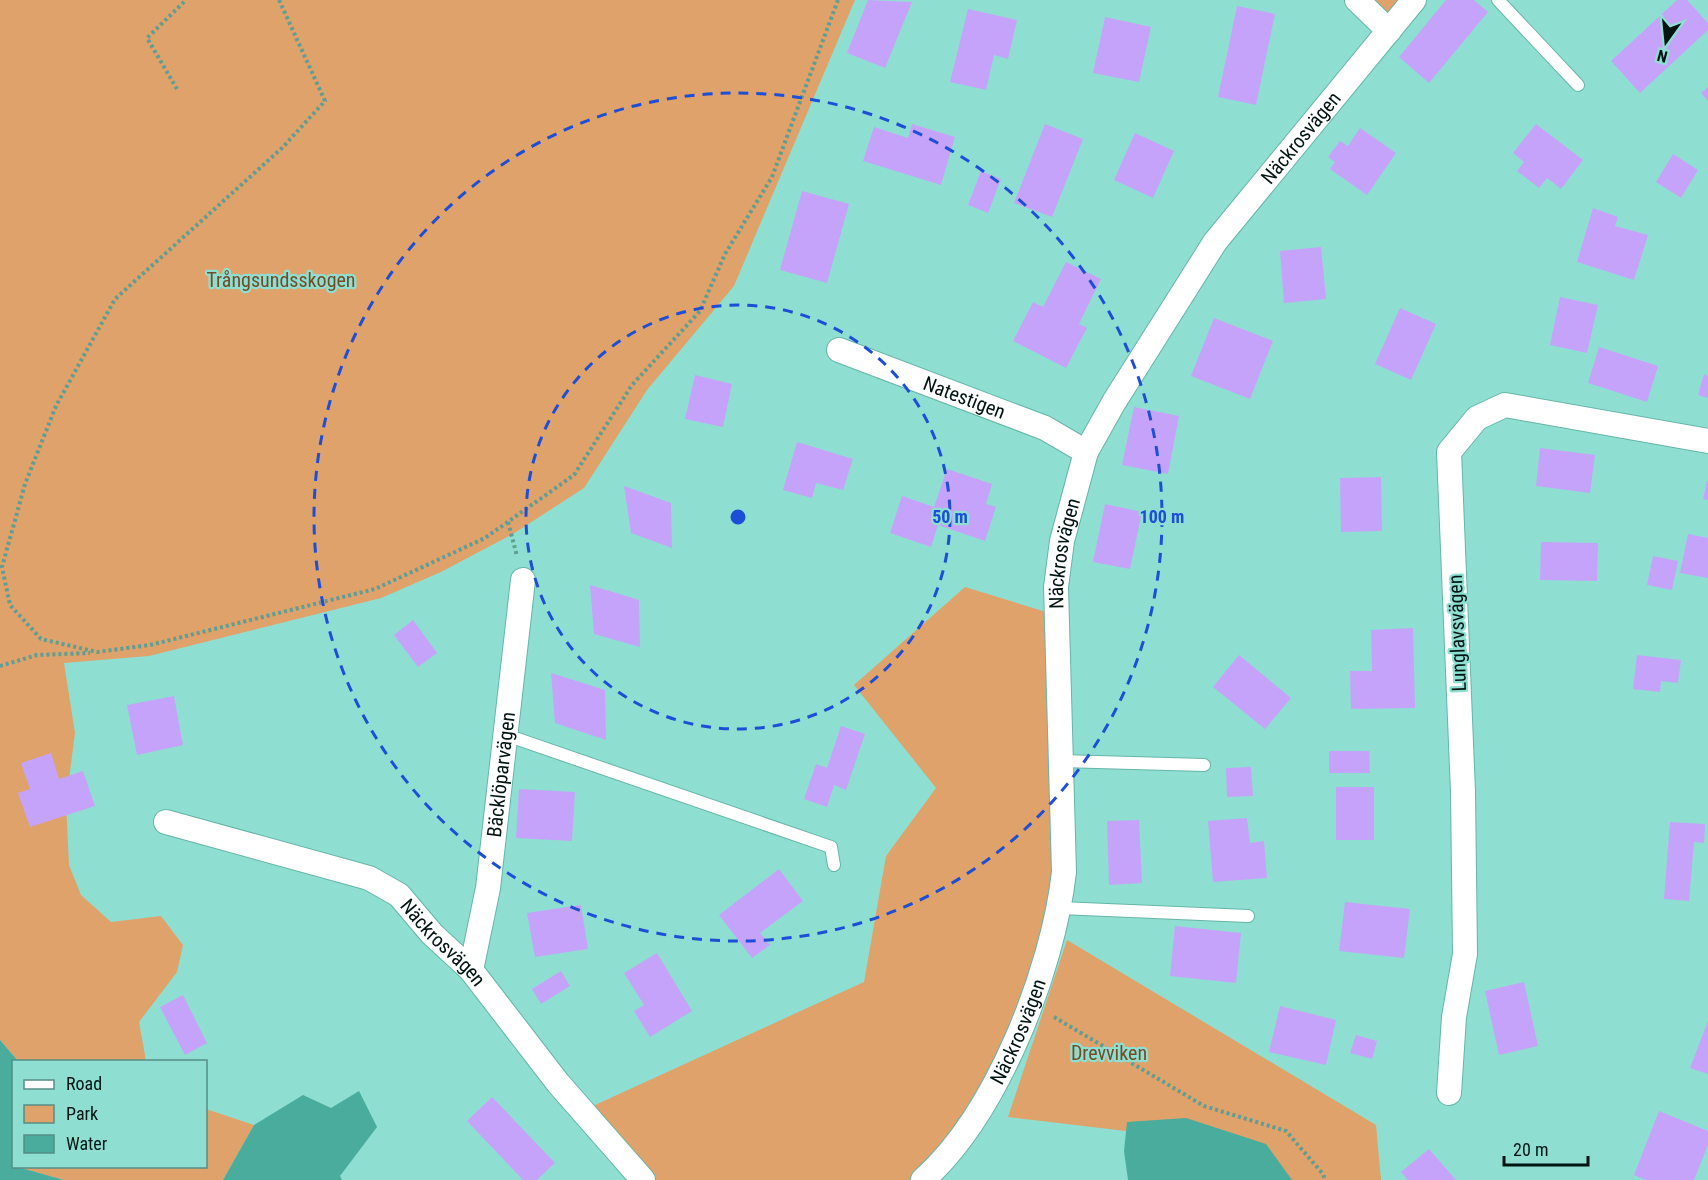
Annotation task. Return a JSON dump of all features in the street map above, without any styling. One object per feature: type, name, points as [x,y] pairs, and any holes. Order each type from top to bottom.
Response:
[{"type":"street","points":[[1357,0],[1389,31]]},
{"type":"street","name":"Näckrosvägen","points":[[923,1180],[966,1132],[998,1080],[1030,1002],[1060,908],[1064,873],[1056,587],[1062,541],[1086,452],[1114,402],[1215,242],[1414,0]]},
{"type":"street","name":"Natestigen","points":[[839,350],[1045,429],[1086,452]]},
{"type":"street","name":"Lunglavsvägen","points":[[1449,1093],[1454,1017],[1465,954],[1463,792],[1449,452],[1477,418],[1505,405],[1708,441]]},
{"type":"street","name":"Bäcklöparvägen","points":[[471,969],[489,888],[523,580]]},
{"type":"street","name":"Näckrosvägen","points":[[166,822],[369,878],[399,895],[432,934],[471,969],[558,1083],[643,1180]]},
{"type":"lane","points":[[1498,0],[1578,85]]},
{"type":"lane","points":[[506,735],[831,847],[834,865]]},
{"type":"lane","points":[[1061,761],[1204,765]]},
{"type":"lane","points":[[1060,908],[1248,916]]},
{"type":"path","points":[[177,89],[147,38],[186,0]]},
{"type":"path","points":[[97,652],[41,639],[10,605],[2,567],[25,484],[56,406],[115,299],[282,148],[325,101],[279,0]]},
{"type":"path","points":[[0,666],[37,656],[97,652],[150,645],[375,589],[485,538],[574,475],[632,386],[700,311],[725,254],[772,177],[838,0]]},
{"type":"path","points":[[508,522],[523,580]]},
{"type":"path","points":[[1030,1002],[1204,1106],[1286,1131],[1323,1174],[1325,1180]]},
{"type":"green space","name":"Trångsundsskogen","points":[[0,0],[855,0],[734,286],[647,390],[584,488],[513,534],[441,572],[381,598],[149,656],[64,663],[75,733],[66,803],[69,865],[81,895],[111,922],[161,916],[183,945],[177,972],[139,1022],[146,1060],[17,1060],[0,1040]]},
{"type":"green space","points":[[1357,0],[1414,0],[1389,31]]},
{"type":"green space","points":[[965,587],[1056,615],[1064,872],[998,1080],[923,1180],[643,1180],[584,1110],[864,982],[886,856],[936,788],[854,685]]},
{"type":"green space","name":"Drevviken","points":[[1067,940],[1376,1125],[1381,1180],[1144,1180],[1134,1132],[1008,1117]]},
{"type":"green space","points":[[207,1109],[254,1125],[223,1180],[64,1180],[20,1168],[207,1168]]},
{"type":"water","points":[[0,1040],[17,1060],[12,1060],[12,1168],[21,1168],[64,1180],[0,1180]]},
{"type":"water","points":[[359,1091],[377,1127],[340,1176],[342,1180],[223,1180],[254,1125],[303,1095],[331,1108]]},
{"type":"water","name":"Drevviken","points":[[1186,1118],[1266,1144],[1292,1180],[1128,1180],[1124,1151],[1127,1122]]},
{"type":"building","points":[[868,0],[912,2],[885,68],[847,53]]},
{"type":"building","points":[[1446,0],[1474,0],[1488,12],[1429,83],[1399,57]]},
{"type":"building","points":[[1677,0],[1687,0],[1708,23],[1708,30],[1640,93],[1611,61]]},
{"type":"building","points":[[1237,6],[1275,14],[1256,105],[1218,97]]},
{"type":"building","points":[[968,9],[1017,20],[1008,59],[994,55],[986,90],[950,82]]},
{"type":"building","points":[[1105,17],[1151,27],[1139,82],[1093,73]]},
{"type":"building","points":[[1708,87],[1708,101],[1701,93]]},
{"type":"building","points":[[912,124],[955,137],[941,185],[863,161],[874,127],[908,138]]},
{"type":"building","points":[[1045,124],[1083,139],[1052,217],[1014,203]]},
{"type":"building","points":[[1536,124],[1583,160],[1561,189],[1547,178],[1539,188],[1517,171],[1524,162],[1513,153]]},
{"type":"building","points":[[1360,128],[1396,153],[1367,195],[1330,169],[1335,162],[1328,157],[1340,141],[1348,146]]},
{"type":"building","points":[[1135,133],[1174,151],[1153,198],[1114,180]]},
{"type":"building","points":[[1673,154],[1698,170],[1681,198],[1656,182]]},
{"type":"building","points":[[981,171],[1001,179],[988,213],[968,205]]},
{"type":"building","points":[[802,191],[849,204],[827,283],[780,270]]},
{"type":"building","points":[[1593,208],[1618,217],[1615,226],[1648,235],[1634,280],[1577,262]]},
{"type":"building","points":[[1321,247],[1326,299],[1284,303],[1280,251]]},
{"type":"building","points":[[1066,262],[1101,279],[1079,324],[1087,328],[1066,368],[1013,341],[1033,302],[1043,307]]},
{"type":"building","points":[[1560,297],[1598,305],[1587,353],[1550,345]]},
{"type":"building","points":[[1400,308],[1436,324],[1411,380],[1375,364]]},
{"type":"building","points":[[1214,318],[1273,341],[1250,399],[1191,376]]},
{"type":"building","points":[[1599,347],[1658,366],[1647,402],[1588,383]]},
{"type":"building","points":[[1704,374],[1708,376],[1708,398],[1698,395]]},
{"type":"building","points":[[695,375],[732,384],[723,427],[685,419]]},
{"type":"building","points":[[1134,407],[1179,416],[1168,474],[1122,465]]},
{"type":"building","points":[[797,442],[853,459],[843,490],[816,483],[812,498],[783,490]]},
{"type":"building","points":[[1540,448],[1595,455],[1590,493],[1536,486]]},
{"type":"building","points":[[947,469],[992,484],[986,504],[996,507],[985,541],[938,525],[931,547],[890,533],[902,496],[934,507]]},
{"type":"building","points":[[1381,477],[1382,531],[1341,532],[1340,478]]},
{"type":"building","points":[[1708,481],[1708,500],[1703,499]]},
{"type":"building","points":[[624,486],[671,503],[672,548],[631,533]]},
{"type":"building","points":[[1105,504],[1142,512],[1130,569],[1093,562]]},
{"type":"building","points":[[1688,534],[1708,538],[1708,578],[1680,573]]},
{"type":"building","points":[[1541,542],[1598,543],[1597,581],[1540,580]]},
{"type":"building","points":[[1653,556],[1678,561],[1672,590],[1647,585]]},
{"type":"building","points":[[590,585],[639,600],[640,647],[594,634]]},
{"type":"building","points":[[413,620],[437,653],[418,667],[394,635]]},
{"type":"building","points":[[1413,628],[1415,708],[1351,709],[1350,671],[1372,671],[1371,630]]},
{"type":"building","points":[[1239,655],[1291,698],[1265,729],[1213,687]]},
{"type":"building","points":[[1637,655],[1681,660],[1678,683],[1661,681],[1660,692],[1633,689]]},
{"type":"building","points":[[551,673],[605,690],[606,740],[555,723]]},
{"type":"building","points":[[174,696],[183,745],[137,755],[127,705]]},
{"type":"building","points":[[841,726],[865,734],[846,790],[834,785],[827,807],[804,799],[816,764],[827,768]]},
{"type":"building","points":[[1329,751],[1369,751],[1370,773],[1329,773]]},
{"type":"building","points":[[51,753],[59,779],[83,771],[95,806],[30,827],[18,793],[30,789],[21,763]]},
{"type":"building","points":[[1251,767],[1253,796],[1227,797],[1226,768]]},
{"type":"building","points":[[1336,787],[1374,787],[1374,840],[1336,840]]},
{"type":"building","points":[[519,789],[575,792],[572,841],[516,838]]},
{"type":"building","points":[[1247,818],[1250,843],[1264,841],[1267,878],[1213,882],[1208,821]]},
{"type":"building","points":[[1139,820],[1142,883],[1109,885],[1107,821]]},
{"type":"building","points":[[1670,822],[1705,824],[1704,843],[1694,842],[1689,901],[1664,899]]},
{"type":"building","points":[[779,869],[803,901],[760,933],[770,945],[752,958],[719,915]]},
{"type":"building","points":[[1345,902],[1410,909],[1404,958],[1339,951]]},
{"type":"building","points":[[581,905],[588,949],[535,957],[527,913]]},
{"type":"building","points":[[1175,926],[1241,933],[1236,983],[1170,976]]},
{"type":"building","points":[[657,953],[692,1011],[650,1037],[634,1011],[644,1005],[624,973]]},
{"type":"building","points":[[561,971],[570,986],[541,1004],[532,989]]},
{"type":"building","points":[[1524,982],[1538,1046],[1499,1055],[1485,991]]},
{"type":"building","points":[[183,995],[207,1043],[185,1055],[160,1007]]},
{"type":"building","points":[[1280,1006],[1336,1020],[1326,1065],[1269,1052]]},
{"type":"building","points":[[1708,1021],[1708,1074],[1690,1068]]},
{"type":"building","points":[[1356,1035],[1377,1041],[1372,1059],[1350,1053]]},
{"type":"building","points":[[492,1097],[555,1163],[537,1180],[523,1180],[467,1121]]},
{"type":"building","points":[[1659,1111],[1708,1131],[1708,1145],[1694,1180],[1646,1180],[1634,1175]]},
{"type":"building","points":[[1429,1149],[1456,1180],[1408,1180],[1401,1172]]}]
